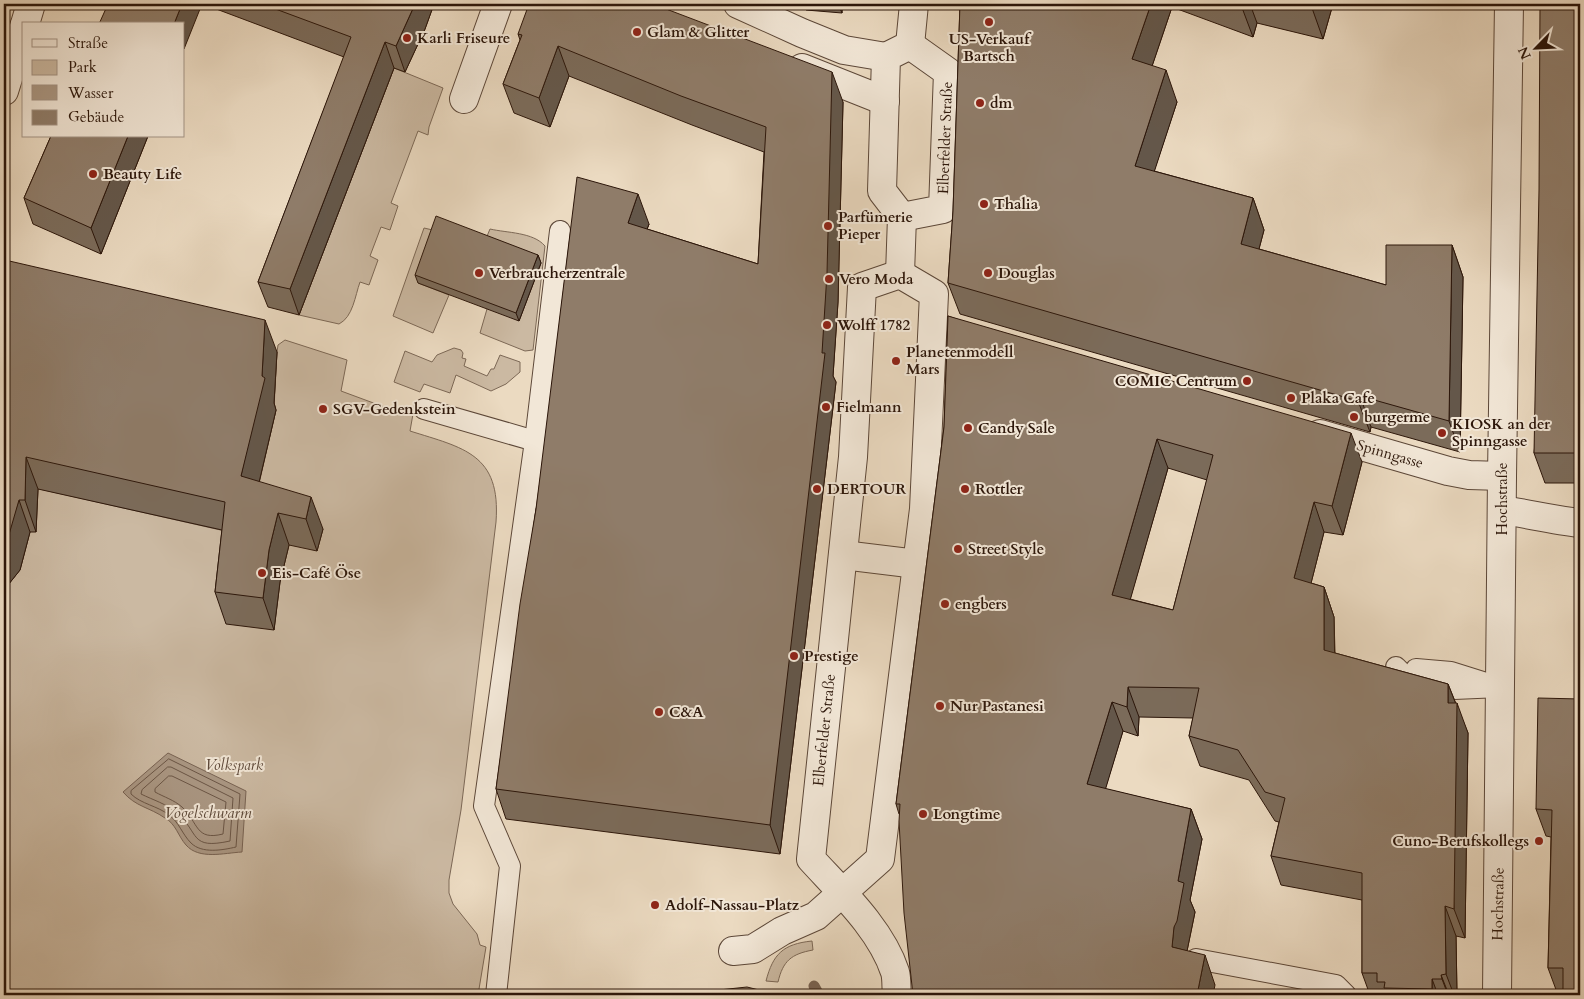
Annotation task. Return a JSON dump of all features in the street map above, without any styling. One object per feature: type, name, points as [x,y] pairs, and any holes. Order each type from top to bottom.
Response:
[{"type":"street","points":[[25,22],[31,4]]},
{"type":"street","points":[[464,99],[498,4]]},
{"type":"street","points":[[738,4],[844,50],[886,56],[910,44],[914,4]]},
{"type":"street","name":"Hochstraße","points":[[1497,995],[1509,4]]},
{"type":"street","points":[[4,92],[22,33]]},
{"type":"street","name":"Elberfelder Straße","points":[[902,217],[943,209],[948,72],[910,44]]},
{"type":"street","points":[[733,951],[753,949],[782,931],[816,916],[843,894],[880,859],[924,509],[934,294],[900,274],[902,217],[882,191],[886,56]]},
{"type":"street","points":[[776,58],[885,101]]},
{"type":"street","name":"Elberfelder Straße","points":[[897,995],[896,974],[882,942],[843,894],[811,859],[857,411],[862,287],[900,274]]},
{"type":"street","points":[[933,326],[960,330]]},
{"type":"street","name":"Spinngasse","points":[[1294,426],[1448,472],[1502,476]]},
{"type":"street","points":[[1502,510],[1530,514],[1552,520],[1580,522]]},
{"type":"street","points":[[843,555],[917,564]]},
{"type":"lane","points":[[496,995],[510,866],[484,806],[535,441],[560,231]]},
{"type":"lane","points":[[424,410],[535,441]]},
{"type":"lane","points":[[1396,666],[1415,686],[1454,689],[1500,687]]},
{"type":"lane","points":[[1416,669],[1450,672],[1500,687]]},
{"type":"lane","points":[[1196,959],[1336,985],[1346,995]]},
{"type":"green space","points":[[394,68],[443,88],[428,135],[418,131],[391,203],[398,206],[390,230],[381,227],[370,256],[378,260],[369,285],[360,282],[353,306],[344,321],[339,324],[299,315]]},
{"type":"green space","points":[[424,228],[437,231],[418,283],[449,295],[433,333],[393,316]]},
{"type":"green space","points":[[490,229],[534,238],[545,246],[533,350],[525,351],[480,333],[487,309],[485,241]]},
{"type":"green space","name":"Volkspark","points":[[285,340],[347,360],[341,391],[387,408],[413,414],[410,431],[462,449],[475,457],[485,468],[492,481],[496,499],[496,522],[461,810],[449,880],[449,893],[453,904],[477,934],[480,945],[486,947],[478,995],[4,995],[4,481],[247,536],[276,410],[274,408],[278,345]]},
{"type":"green space","points":[[454,348],[461,350],[463,353],[462,358],[466,359],[464,366],[487,376],[491,369],[494,369],[500,355],[520,362],[520,372],[506,384],[491,391],[456,375],[450,393],[424,384],[420,392],[394,382],[405,351],[432,362],[437,355]]},
{"type":"green space","points":[[812,941],[813,950],[794,956],[789,960],[782,969],[778,982],[766,981],[772,964],[781,952],[802,942]]},
{"type":"water","name":"Vogelschwarm","points":[[168,753],[246,791],[242,852],[205,854],[191,850],[183,842],[169,821],[133,801],[123,792]]},
{"type":"building","points":[[108,4],[182,4],[175,22],[100,22]]},
{"type":"building","points":[[262,4],[415,4],[396,46],[385,42],[290,289],[258,282],[351,37]]},
{"type":"building","points":[[529,4],[653,4],[832,72],[827,273],[822,353],[825,353],[770,825],[496,789],[520,604],[536,509],[577,177],[638,194],[628,223],[758,264],[766,127],[681,96],[558,46],[539,98],[503,84],[522,35],[518,34]]},
{"type":"building","points":[[960,4],[1151,4],[1132,59],[1166,70],[1135,166],[1253,198],[1241,244],[1386,285],[1386,245],[1452,245],[1449,421],[1360,396],[1358,401],[948,283],[953,211]]},
{"type":"building","points":[[1294,4],[1313,4],[1312,8]]},
{"type":"building","points":[[1540,4],[1580,4],[1580,453],[1534,453]]},
{"type":"building","points":[[50,138],[127,138],[91,228],[24,198]]},
{"type":"building","name":"Verbraucherzentrale","points":[[436,216],[538,255],[516,313],[415,275]]},
{"type":"building","points":[[5,260],[265,320],[262,376],[265,378],[241,476],[311,497],[306,519],[278,513],[269,550],[263,598],[215,592],[225,502],[26,457],[25,500],[19,500],[8,538],[4,543]]},
{"type":"building","points":[[948,316],[1351,433],[1332,506],[1314,502],[1294,578],[1324,587],[1324,650],[1448,684],[1448,703],[1457,703],[1454,909],[1445,906],[1446,974],[1441,975],[1442,979],[1432,979],[1432,989],[1384,988],[1385,982],[1377,982],[1377,973],[1362,973],[1362,873],[1271,856],[1285,798],[1265,792],[1238,750],[1189,736],[1199,688],[1128,687],[1127,707],[1112,702],[1087,784],[1191,809],[1178,881],[1184,883],[1177,921],[1174,927],[1172,947],[1205,955],[1197,995],[913,995],[904,913],[899,821],[900,804],[896,804],[944,427]],"holes":[[[1157,439],[1213,455],[1173,610],[1112,595]]]},
{"type":"building","points":[[1538,698],[1580,699],[1580,995],[1563,995],[1563,968],[1548,968],[1552,810],[1536,809]]},
{"type":"building","points":[[747,987],[759,990],[766,995],[707,995],[719,990]]},
{"type":"waterway","points":[[814,986],[819,995]]},
{"type":"place","name":"US-Verkauf Bartsch","points":[[989,22]]},
{"type":"place","name":"Glam & Glitter","points":[[637,32]]},
{"type":"place","name":"Karli Friseure","points":[[407,38]]},
{"type":"place","name":"dm","points":[[980,103]]},
{"type":"place","name":"Beauty Life","points":[[93,174]]},
{"type":"place","name":"Thalia","points":[[984,204]]},
{"type":"place","name":"Parfümerie Pieper","points":[[828,226]]},
{"type":"place","name":"Verbraucherzentrale","points":[[479,273]]},
{"type":"place","name":"Douglas","points":[[988,273]]},
{"type":"place","name":"Vero Moda","points":[[829,279]]},
{"type":"place","name":"Wolff 1782","points":[[827,325]]},
{"type":"place","name":"Planetenmodell Mars","points":[[896,361]]},
{"type":"place","name":"COMIC Centrum","points":[[1247,381]]},
{"type":"place","name":"Plaka Cafe","points":[[1291,398]]},
{"type":"place","name":"Fielmann","points":[[826,407]]},
{"type":"place","name":"SGV-Gedenkstein","points":[[323,409]]},
{"type":"place","name":"burgerme","points":[[1354,417]]},
{"type":"place","name":"Candy Sale","points":[[968,428]]},
{"type":"place","name":"KIOSK an der Spinngasse","points":[[1442,433]]},
{"type":"place","name":"DERTOUR","points":[[817,489]]},
{"type":"place","name":"Rottler","points":[[965,489]]},
{"type":"place","name":"Street Style","points":[[958,549]]},
{"type":"place","name":"Eis-Café Öse","points":[[262,573]]},
{"type":"place","name":"engbers","points":[[945,604]]},
{"type":"place","name":"Prestige","points":[[794,656]]},
{"type":"place","name":"Nur Pastanesi","points":[[940,706]]},
{"type":"place","name":"C&A","points":[[659,712]]},
{"type":"place","name":"Longtime","points":[[923,814]]},
{"type":"place","name":"Cuno-Berufskollegs","points":[[1539,841]]},
{"type":"place","name":"Adolf-Nassau-Platz","points":[[655,905]]}]
